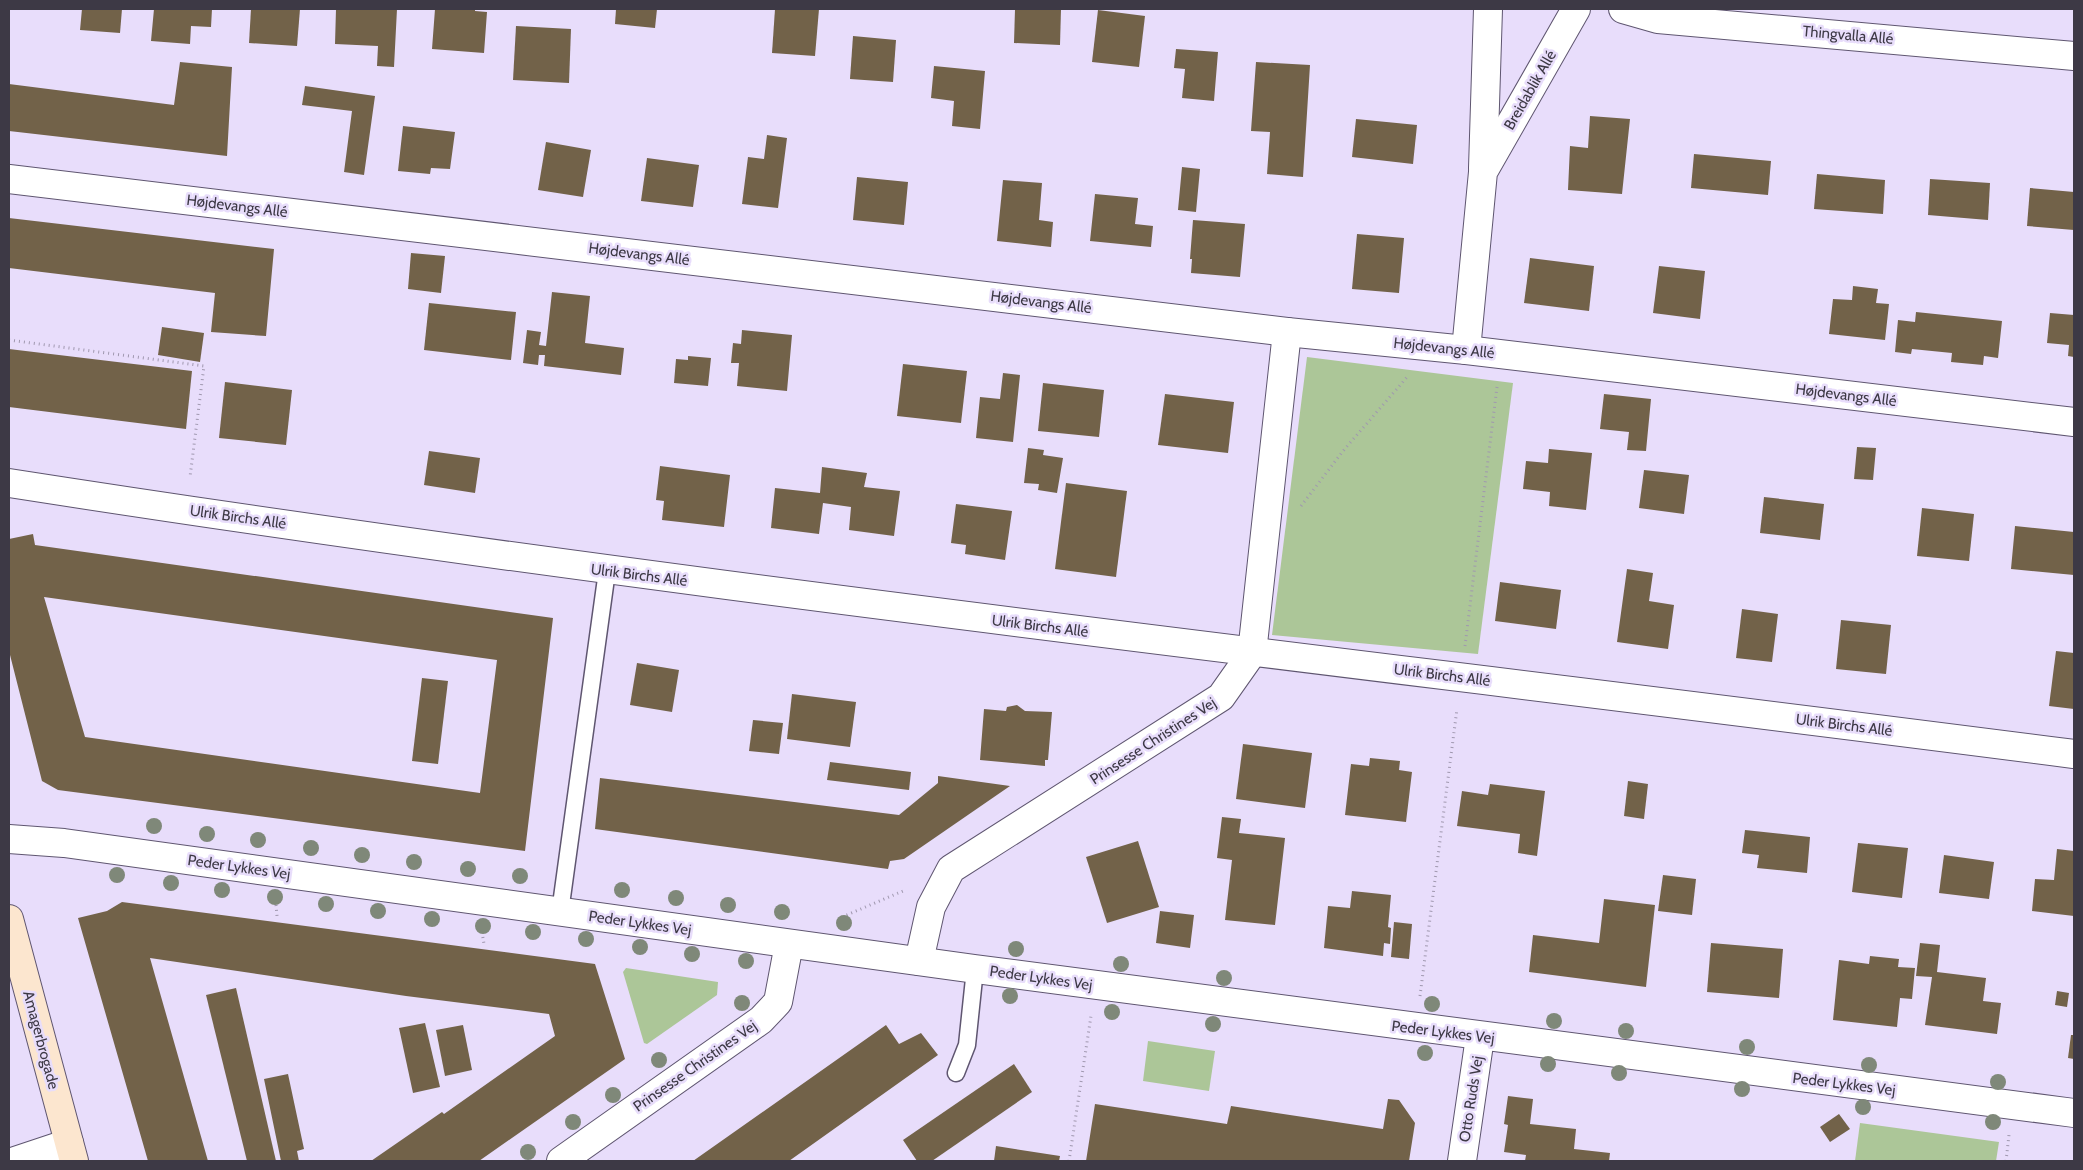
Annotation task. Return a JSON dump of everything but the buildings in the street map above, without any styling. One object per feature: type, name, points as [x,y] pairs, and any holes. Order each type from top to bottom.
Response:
[{"type":"street","name":"Breidablik Allé","points":[[1466,350],[1483,172],[1488,9]]},
{"type":"street","name":"Breidablik Allé","points":[[1483,172],[1576,9]]},
{"type":"street","name":"Thingvalla Allé","points":[[1623,9],[1658,19],[2074,56]]},
{"type":"street","name":"Højdevangs Allé","points":[[9,179],[1287,332],[1434,346],[2074,422]]},
{"type":"street","name":"Prinsesse Christines Vej","points":[[919,961],[931,907],[951,869],[1221,697],[1252,654],[1287,332]]},
{"type":"street","name":"Ulrik Birchs Allé","points":[[9,483],[607,571],[1252,654],[1470,678],[2074,754]]},
{"type":"street","name":"Peder Lykkes Vej","points":[[9,839],[64,843],[975,970],[2074,1113]]},
{"type":"street","name":"Amagerbrogade","points":[[9,919],[72,1152]]},
{"type":"street","name":"Prinsesse Christines Vej","points":[[561,1161],[761,1020],[778,1002],[789,944]]},
{"type":"street","name":"Otto Ruds Vej","points":[[1462,1161],[1480,1037]]},
{"type":"street","points":[[14,1161],[72,1152]]},
{"type":"lane","points":[[560,912],[607,571]]},
{"type":"lane","points":[[956,1073],[967,1045],[975,970]]},
{"type":"path","points":[[9,340],[204,366],[185,510]]},
{"type":"path","points":[[1264,541],[1308,499],[1343,451],[1434,346]]},
{"type":"path","points":[[822,948],[841,918],[951,869]]},
{"type":"path","points":[[1069,1161],[1096,985]]},
{"type":"green space","points":[[1307,357],[1513,383],[1478,654],[1272,635]]},
{"type":"green space","points":[[626,968],[718,982],[717,995],[647,1044],[644,1043],[623,972]]},
{"type":"green space","points":[[1148,1041],[1215,1051],[1209,1091],[1143,1081]]},
{"type":"green space","points":[[1860,1123],[1999,1142],[1996,1161],[1855,1161]]}]
